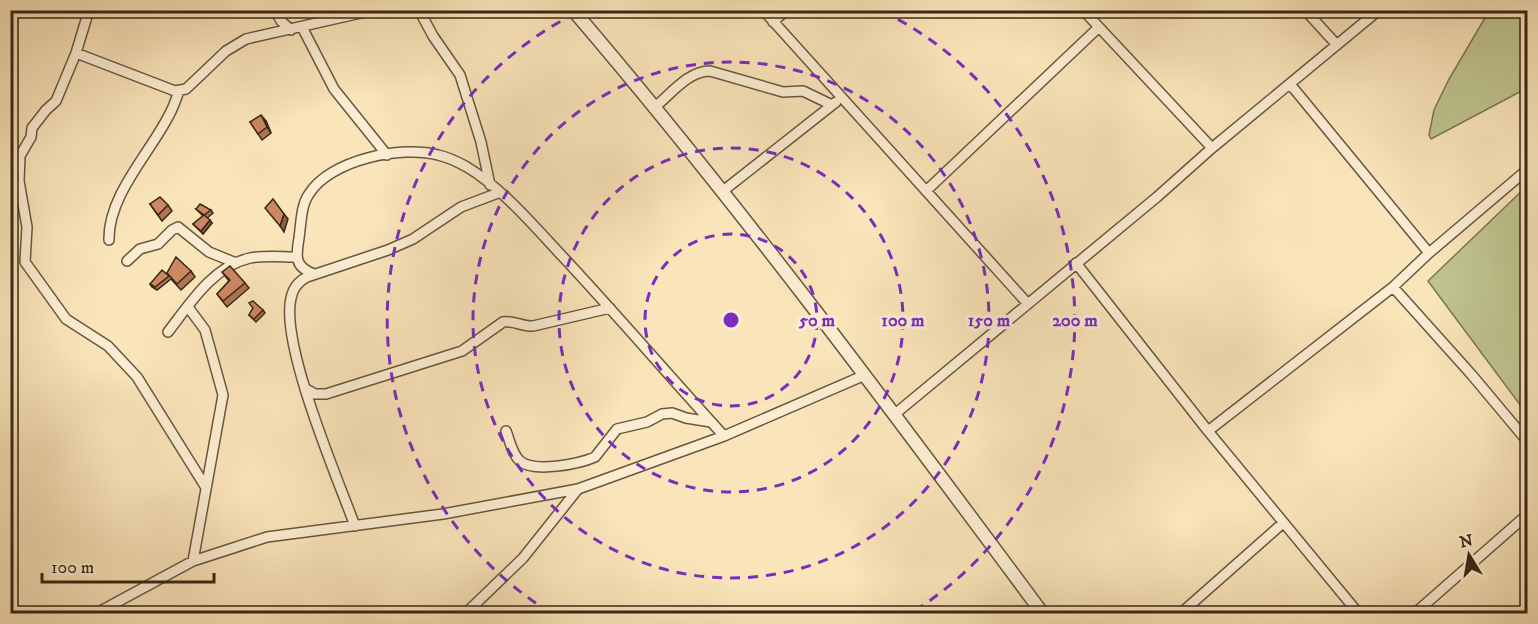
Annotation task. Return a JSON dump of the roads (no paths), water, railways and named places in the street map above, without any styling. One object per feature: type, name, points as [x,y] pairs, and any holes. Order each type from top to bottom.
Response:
[{"type":"street","points":[[89,10],[76,53],[56,101],[32,128],[31,137],[20,156],[19,181],[27,226],[25,262],[66,318],[108,345],[137,377],[205,486]]},
{"type":"street","points":[[275,10],[280,21],[291,30]]},
{"type":"street","points":[[76,53],[179,91],[186,89],[235,44],[255,36],[291,30],[374,10]]},
{"type":"street","points":[[419,10],[433,36],[460,75],[481,142],[490,185]]},
{"type":"street","points":[[573,10],[655,107],[866,375],[1043,614]]},
{"type":"street","points":[[762,10],[1028,304]]},
{"type":"street","points":[[773,22],[786,10]]},
{"type":"street","points":[[1083,10],[1212,148]]},
{"type":"street","points":[[1305,10],[1337,45]]},
{"type":"street","points":[[895,414],[1379,10]]},
{"type":"street","points":[[302,27],[334,89],[387,155]]},
{"type":"street","points":[[926,191],[1098,28]]},
{"type":"street","points":[[655,107],[691,76],[703,71],[783,92],[803,90],[832,105]]},
{"type":"street","points":[[1290,84],[1429,253]]},
{"type":"street","points":[[109,240],[114,208],[168,117],[179,91]]},
{"type":"street","points":[[723,192],[842,97]]},
{"type":"street","points":[[314,274],[304,271],[297,257],[306,200],[322,179],[345,164],[361,159],[408,153],[436,154],[467,168],[490,185],[528,220],[724,436]]},
{"type":"street","points":[[1208,431],[1393,287],[1527,169]]},
{"type":"street","points":[[355,526],[306,389],[292,342],[290,298],[298,282],[314,274],[388,250],[413,239],[461,207],[498,193]]},
{"type":"street","points":[[127,261],[140,249],[158,244],[178,227],[209,252],[236,263]]},
{"type":"street","points":[[168,332],[196,296],[223,270],[250,258],[297,257]]},
{"type":"street","points":[[1076,263],[1208,431],[1359,614]]},
{"type":"street","points":[[1393,287],[1471,374],[1527,442]]},
{"type":"street","points":[[188,307],[205,330],[223,395],[193,561]]},
{"type":"street","points":[[306,389],[315,394],[326,394],[462,351],[503,322],[508,321],[525,327],[533,326],[609,308]]},
{"type":"street","points":[[95,614],[193,561],[267,537],[443,514],[578,489],[724,436],[866,375]]},
{"type":"street","points":[[507,431],[512,449],[518,459],[527,465],[542,467],[595,458],[617,429],[647,422],[662,414],[672,413],[711,422]]},
{"type":"street","points":[[465,614],[523,558],[578,489]]},
{"type":"street","points":[[1414,614],[1527,513]]},
{"type":"street","points":[[1180,614],[1283,523]]}]
